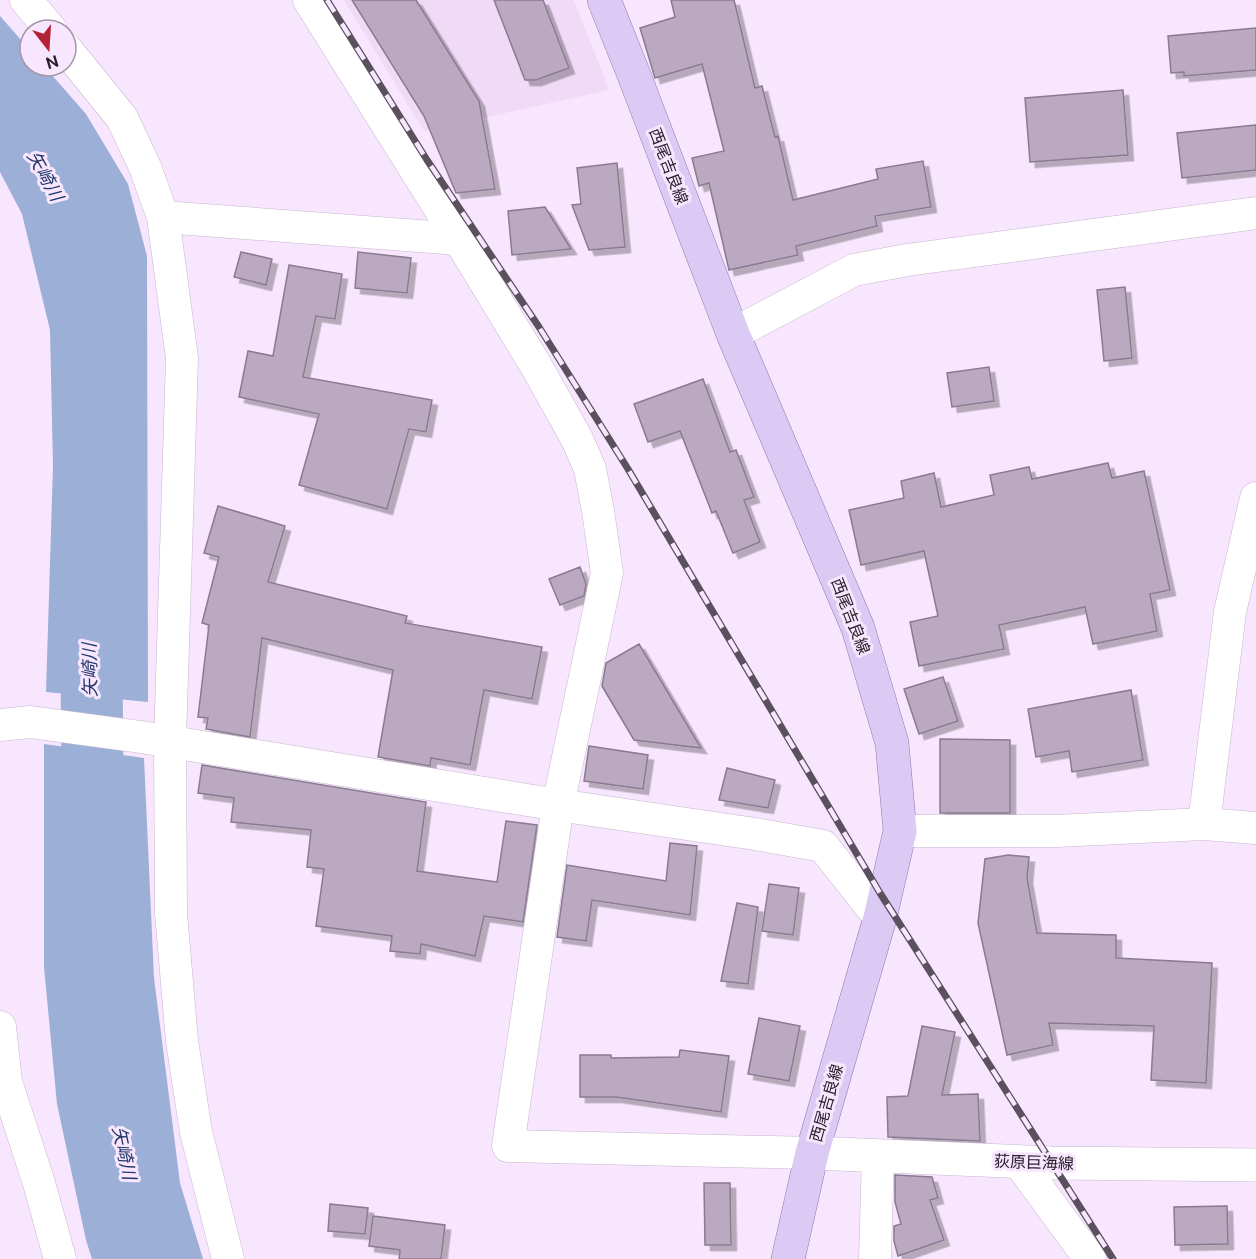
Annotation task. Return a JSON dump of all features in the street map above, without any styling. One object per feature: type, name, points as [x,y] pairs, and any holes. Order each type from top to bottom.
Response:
[{"type":"main road","name":"西尾吉良線","points":[[604,0],[733,334],[858,628],[892,743],[900,831],[880,918],[812,1153],[788,1259]]},
{"type":"main road","name":"荻原巨海線","points":[[812,1153],[1019,1162],[1256,1166]]},
{"type":"street","points":[[26,0],[41,18]]},
{"type":"street","points":[[309,0],[535,364],[577,439],[590,469],[598,511],[607,573],[558,805],[508,1146],[812,1153]]},
{"type":"street","points":[[78,64],[122,118],[145,167],[163,217],[182,358],[155,739],[182,1041],[196,1132],[228,1259]]},
{"type":"street","points":[[733,334],[854,270],[907,260],[1256,213]]},
{"type":"street","points":[[163,217],[459,239]]},
{"type":"street","points":[[1204,824],[1230,612],[1256,498]]},
{"type":"street","points":[[15,724],[155,739],[823,846],[880,918]]},
{"type":"street","points":[[900,831],[1056,831],[1204,824],[1256,828]]},
{"type":"street","points":[[0,1027],[3,1082],[39,1183],[60,1259]]},
{"type":"street","points":[[874,1259],[878,1156]]},
{"type":"street","points":[[1019,1162],[1090,1259]]},
{"type":"shaded area","points":[[344,0],[574,0],[609,90],[424,131]]},
{"type":"water","points":[[0,16],[18,36],[18,78],[54,78],[86,114],[128,184],[147,256],[148,702],[46,692],[53,466],[50,330],[22,214],[0,172]]},
{"type":"water","points":[[44,744],[144,758],[154,978],[180,1183],[203,1259],[92,1259],[86,1240],[57,1104],[44,967]]},
{"type":"building","points":[[352,0],[416,0],[479,101],[495,189],[456,193],[424,116]]},
{"type":"building","points":[[494,0],[543,0],[569,68],[536,80],[525,80]]},
{"type":"building","points":[[671,0],[734,0],[755,88],[762,86],[775,137],[778,136],[793,200],[878,179],[876,169],[923,161],[931,207],[875,216],[877,226],[796,246],[798,255],[729,270],[709,183],[699,186],[692,158],[724,151],[702,64],[655,78],[640,28],[675,17]]},
{"type":"building","points":[[1256,28],[1256,70],[1184,76],[1184,72],[1171,73],[1168,36]]},
{"type":"building","points":[[1123,90],[1128,155],[1030,162],[1025,98]]},
{"type":"building","points":[[1256,125],[1256,170],[1182,178],[1177,133]]},
{"type":"building","points":[[617,163],[625,247],[589,250],[572,205],[581,204],[577,168]]},
{"type":"building","points":[[545,207],[571,249],[512,255],[508,211]]},
{"type":"building","points":[[241,252],[272,259],[266,285],[234,277]]},
{"type":"building","points":[[358,252],[411,258],[407,293],[355,288]]},
{"type":"building","points":[[289,265],[342,274],[335,319],[316,316],[303,377],[432,400],[426,432],[409,429],[387,509],[299,485],[319,414],[239,397],[248,351],[273,356]]},
{"type":"building","points":[[1125,287],[1132,358],[1104,361],[1097,290]]},
{"type":"building","points":[[989,367],[994,401],[952,407],[947,373]]},
{"type":"building","points":[[703,379],[730,452],[736,450],[754,497],[744,500],[760,542],[733,553],[716,511],[712,513],[680,431],[648,442],[634,404]]},
{"type":"building","points":[[1108,463],[1112,478],[1144,471],[1170,590],[1150,594],[1157,631],[1093,644],[1085,607],[999,625],[1004,649],[919,666],[910,622],[938,616],[924,551],[861,565],[849,510],[904,498],[901,481],[934,473],[941,507],[994,495],[990,475],[1029,467],[1032,479]]},
{"type":"building","points":[[218,506],[285,526],[268,582],[407,616],[405,623],[542,647],[532,699],[484,690],[470,765],[431,758],[430,766],[378,757],[393,670],[262,638],[250,737],[206,729],[208,718],[198,717],[209,625],[202,623],[219,557],[204,553]]},
{"type":"building","points":[[580,567],[586,584],[584,596],[560,605],[549,579]]},
{"type":"building","points":[[639,644],[701,748],[634,740],[602,686],[606,663]]},
{"type":"building","points":[[943,677],[958,721],[919,734],[904,689]]},
{"type":"building","points":[[1131,690],[1143,760],[1072,772],[1069,751],[1036,757],[1028,709]]},
{"type":"building","points":[[940,739],[1010,740],[1010,813],[940,813]]},
{"type":"building","points":[[589,746],[648,755],[643,789],[584,781]]},
{"type":"building","points":[[202,765],[426,802],[417,871],[497,882],[506,821],[537,825],[523,922],[484,916],[475,956],[421,944],[420,954],[390,951],[392,936],[316,926],[324,869],[307,867],[311,830],[231,822],[234,798],[198,793]]},
{"type":"building","points":[[727,768],[775,780],[768,808],[719,800]]},
{"type":"building","points":[[670,843],[697,846],[690,915],[592,900],[586,941],[557,937],[567,865],[666,881]]},
{"type":"building","points":[[1008,855],[1029,857],[1027,878],[1037,933],[1116,935],[1116,958],[1212,963],[1206,1083],[1151,1080],[1154,1026],[1049,1023],[1053,1045],[1007,1055],[978,923],[985,859]]},
{"type":"building","points":[[769,884],[799,888],[793,935],[762,931]]},
{"type":"building","points":[[737,903],[758,907],[748,984],[721,981]]},
{"type":"building","points":[[759,1018],[800,1026],[789,1081],[748,1074]]},
{"type":"building","points":[[922,1026],[955,1032],[942,1095],[978,1094],[980,1141],[888,1137],[887,1097],[908,1096]]},
{"type":"building","points":[[680,1050],[729,1056],[721,1112],[616,1097],[580,1097],[580,1055],[611,1055],[611,1058],[679,1057]]},
{"type":"building","points":[[895,1175],[932,1177],[938,1198],[930,1200],[944,1240],[898,1256],[894,1241],[894,1226],[901,1224],[895,1202]]},
{"type":"building","points":[[704,1183],[730,1183],[731,1245],[705,1245]]},
{"type":"building","points":[[330,1204],[368,1208],[365,1234],[328,1231]]},
{"type":"building","points":[[1227,1206],[1228,1244],[1175,1245],[1174,1207]]},
{"type":"building","points":[[373,1216],[445,1225],[441,1259],[399,1259],[400,1250],[369,1246]]},
{"type":"waterway","name":"矢崎川","points":[[91,611],[93,834]]},
{"type":"railway","points":[[327,0],[427,160],[539,327],[628,469],[880,893],[1113,1259]]}]
